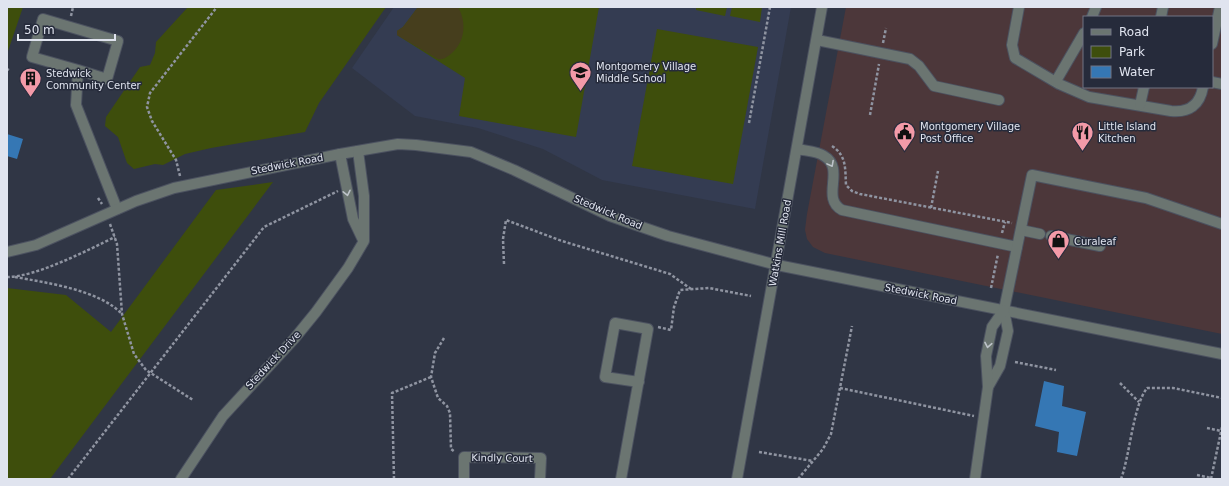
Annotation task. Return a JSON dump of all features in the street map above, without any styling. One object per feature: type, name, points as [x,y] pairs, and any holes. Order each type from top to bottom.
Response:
[{"type":"street","name":"Watkins Mill Road","points":[[737,479],[777,265],[822,7]]},
{"type":"street","points":[[1019,7],[1012,45],[1015,58],[1056,81],[1089,97],[1171,111],[1186,110],[1198,103],[1203,88]]},
{"type":"street","points":[[1213,39],[1220,7]]},
{"type":"street","points":[[43,19],[118,41],[107,79],[78,70],[32,57],[43,19]]},
{"type":"street","points":[[1056,81],[1083,35]]},
{"type":"street","points":[[816,40],[914,61],[932,84],[938,88],[999,100]]},
{"type":"street","points":[[78,70],[76,105],[117,209]]},
{"type":"street","points":[[1140,105],[1144,88]]},
{"type":"street","name":"Stedwick Road","points":[[7,252],[36,246],[136,201],[182,186],[340,154],[398,144],[416,144],[471,152],[514,170],[610,216],[668,236],[777,265],[1222,354]]},
{"type":"street","points":[[797,149],[820,154],[830,160],[834,172],[832,194],[834,202],[842,210],[1017,247]]},
{"type":"street","points":[[358,151],[364,196],[364,241]]},
{"type":"street","points":[[340,154],[353,219],[364,241]]},
{"type":"street","points":[[988,387],[1000,366],[1007,338],[1008,331],[1004,310],[1032,175],[1146,198],[1222,224]]},
{"type":"street","points":[[1021,227],[1040,234]]},
{"type":"street","points":[[1051,236],[1100,246]]},
{"type":"street","name":"Stedwick Drive","points":[[182,479],[223,416],[316,312],[348,268],[364,241]]},
{"type":"street","points":[[975,479],[988,387],[986,356],[992,327],[1004,310]]},
{"type":"street","points":[[621,479],[639,382],[648,329],[615,324],[605,377],[639,382]]},
{"type":"street","name":"Kindly Court","points":[[464,479],[464,457],[540,458],[540,479]]},
{"type":"path","points":[[182,186],[176,160],[155,127],[147,107],[150,93],[217,7]]},
{"type":"path","points":[[749,123],[770,7]]},
{"type":"path","points":[[870,115],[886,28]]},
{"type":"path","points":[[828,144],[838,150],[843,158],[846,166],[846,185],[852,191],[860,194],[1021,227]]},
{"type":"path","points":[[931,208],[938,171]]},
{"type":"path","points":[[68,479],[264,227],[340,189]]},
{"type":"path","points":[[98,198],[115,237],[122,314],[134,354],[146,370],[193,400]]},
{"type":"path","points":[[504,264],[503,239],[506,220],[562,241],[670,274],[691,289]]},
{"type":"path","points":[[15,277],[47,266],[115,237]]},
{"type":"path","points":[[7,277],[15,277],[90,294],[108,303],[122,314]]},
{"type":"path","points":[[648,329],[648,324],[671,330],[674,307],[680,290],[709,288],[751,296]]},
{"type":"path","points":[[798,479],[823,449],[831,434],[852,326]]},
{"type":"path","points":[[444,338],[435,353],[431,377],[438,398],[447,406],[450,413],[451,449],[464,457]]},
{"type":"path","points":[[1015,362],[1056,370]]},
{"type":"path","points":[[394,479],[392,393],[431,377]]},
{"type":"path","points":[[1120,383],[1139,402]]},
{"type":"path","points":[[1121,479],[1139,402],[1147,388],[1165,387],[1222,398]]},
{"type":"path","points":[[840,388],[984,418]]},
{"type":"path","points":[[1197,475],[1211,478],[1222,427]]},
{"type":"path","points":[[1207,428],[1221,431]]},
{"type":"path","points":[[759,452],[813,461]]},
{"type":"shaded area","name":"Montgomery Village Middle School","points":[[394,7],[791,7],[755,209],[602,180],[543,149],[478,128],[415,116],[352,68]]},
{"type":"shaded area","points":[[846,7],[1222,7],[1222,334],[825,253],[813,247],[807,239],[805,230]]},
{"type":"green space","points":[[7,7],[23,7],[7,54]]},
{"type":"green space","points":[[188,7],[386,7],[319,103],[305,132],[211,148],[185,154],[163,165],[155,164],[134,169],[127,163],[118,137],[105,126],[106,117],[140,67],[150,65],[155,53],[156,42]]},
{"type":"green space","points":[[418,7],[599,7],[576,137],[459,116],[465,78],[397,35],[397,31],[403,27]]},
{"type":"green space","points":[[696,7],[727,7],[725,16],[696,10]]},
{"type":"green space","points":[[732,7],[762,7],[760,22],[730,16]]},
{"type":"green space","points":[[657,29],[758,47],[733,184],[632,166]]},
{"type":"green space","points":[[273,182],[50,479],[7,479],[7,288],[66,295],[111,332],[216,190]]},
{"type":"sand","points":[[418,7],[458,7],[463,19],[462,37],[460,43],[452,53],[445,58],[438,59],[397,35],[397,31],[403,27]]},
{"type":"water","points":[[7,134],[23,139],[17,159],[7,156]]},
{"type":"water","points":[[1044,381],[1064,386],[1062,406],[1086,412],[1077,456],[1057,452],[1059,432],[1035,426]]},
{"type":"place","name":"Montgomery Village Middle School","points":[[580,92]]},
{"type":"place","name":"Stedwick Community Center","points":[[30,98]]},
{"type":"place","name":"Montgomery Village Post Office","points":[[904,152]]},
{"type":"place","name":"Little Island Kitchen","points":[[1083,152]]},
{"type":"place","name":"Curaleaf","points":[[1059,260]]}]
